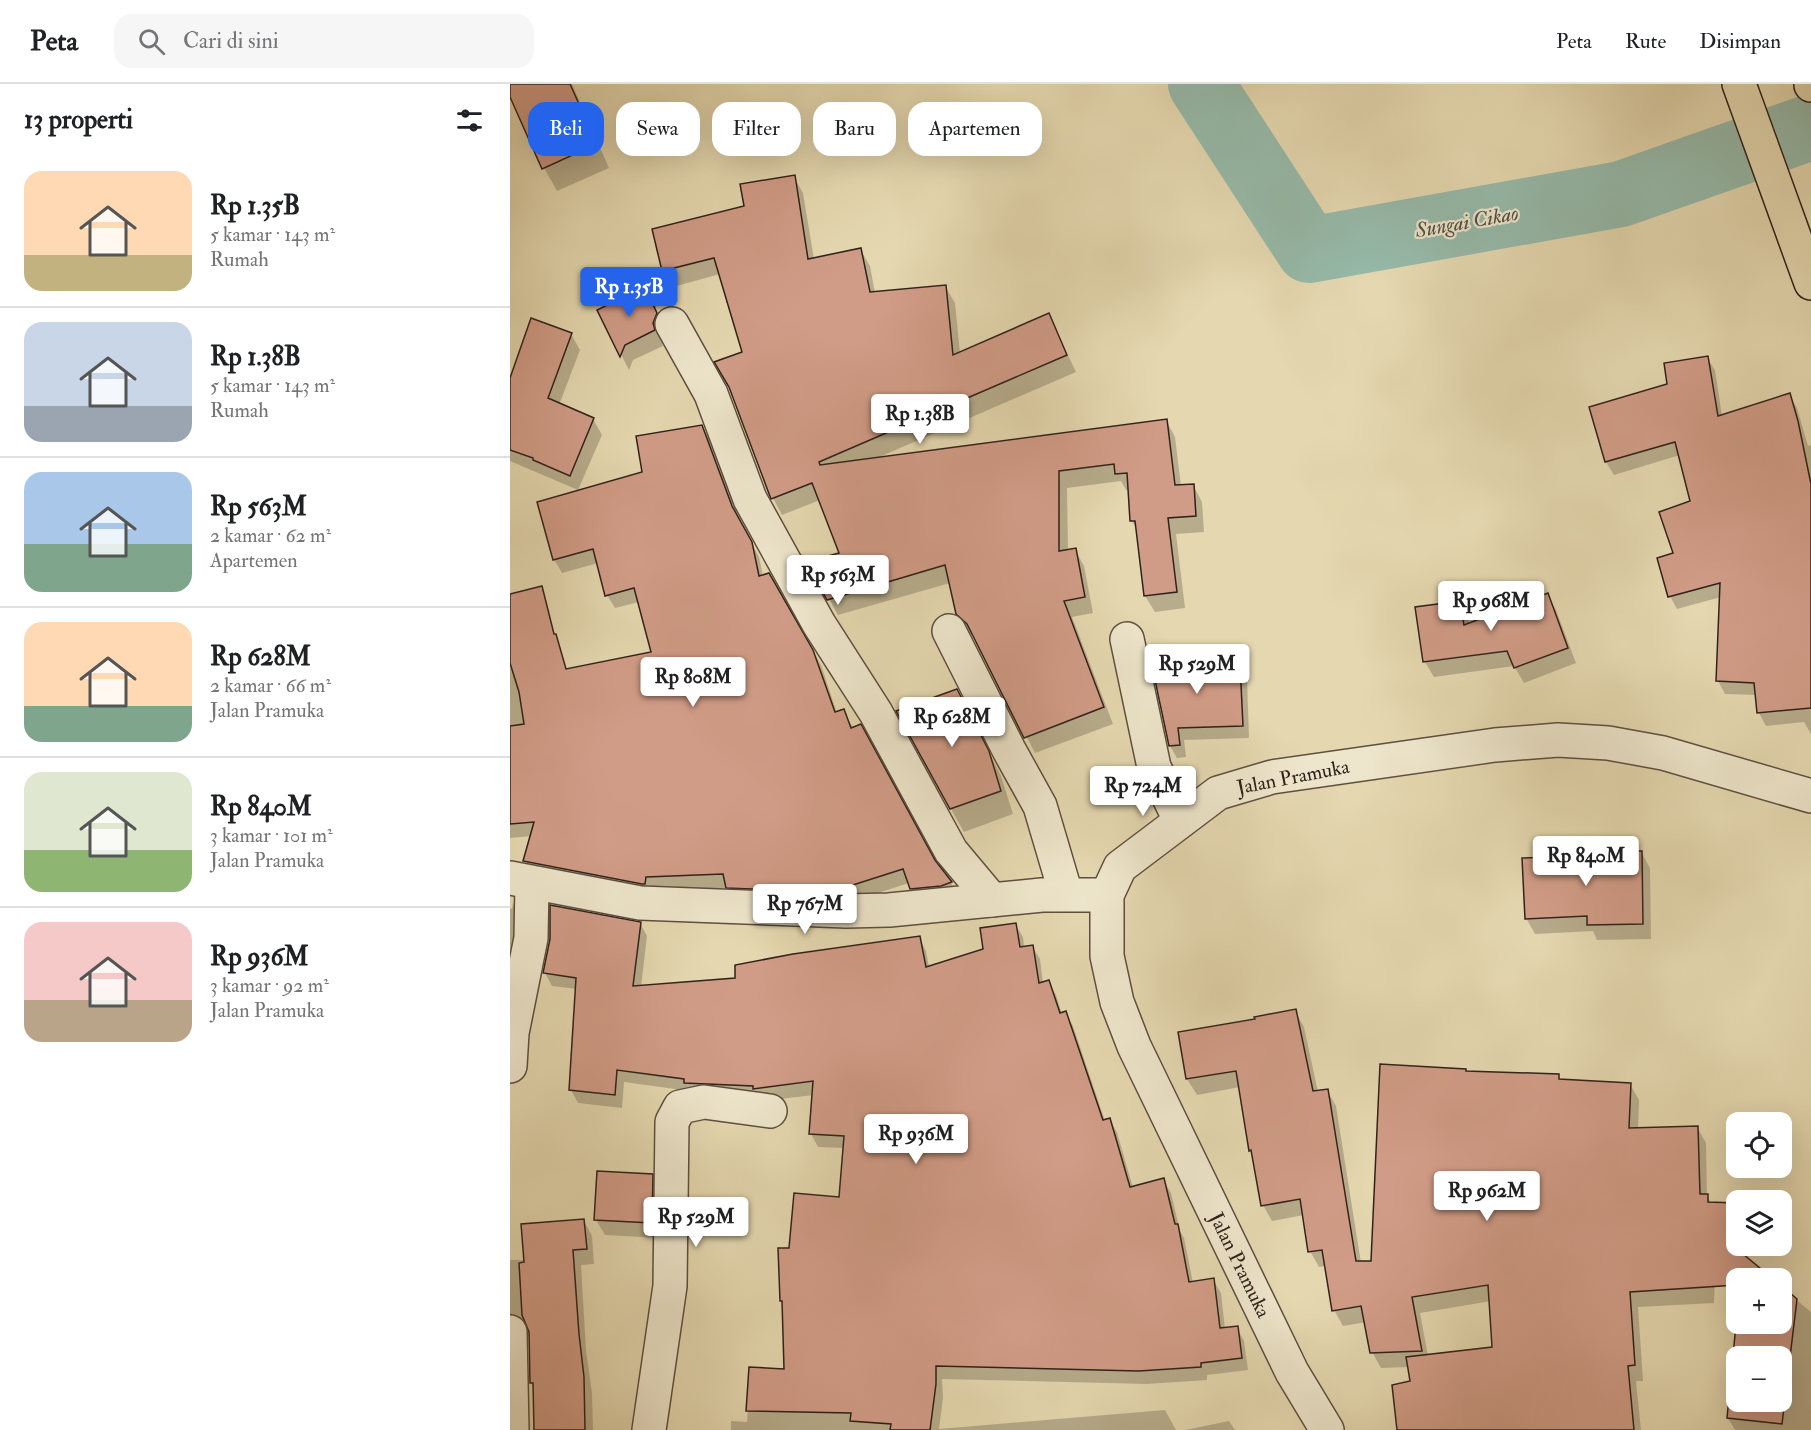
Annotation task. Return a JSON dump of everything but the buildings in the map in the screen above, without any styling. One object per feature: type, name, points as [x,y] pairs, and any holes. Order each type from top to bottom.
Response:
[{"type":"highway","points":[[1739,84],[1809,280]]},
{"type":"street","points":[[672,324],[711,394],[750,499],[819,624],[876,713],[951,851],[992,900]]},
{"type":"street","points":[[949,631],[1040,806],[1066,894]]},
{"type":"street","points":[[1127,639],[1154,767],[1180,820]]},
{"type":"street","name":"Jalan Pramuka","points":[[1327,1430],[1292,1372],[1134,1046],[1117,1002],[1107,956],[1107,895],[1120,867],[1218,793],[1272,777],[1495,745],[1558,740],[1608,743],[1663,753],[1811,796]]},
{"type":"street","points":[[510,1066],[512,1033],[531,938],[521,880],[640,903],[846,911],[889,910],[1066,894],[1107,895]]},
{"type":"street","points":[[649,1430],[670,1286],[672,1122],[680,1107],[704,1102],[770,1111]]},
{"type":"street","points":[[510,1332],[512,1430]]},
{"type":"waterway","name":"Sungai Cikao","points":[[1201,84],[1309,250],[1621,194],[1811,127]]}]
